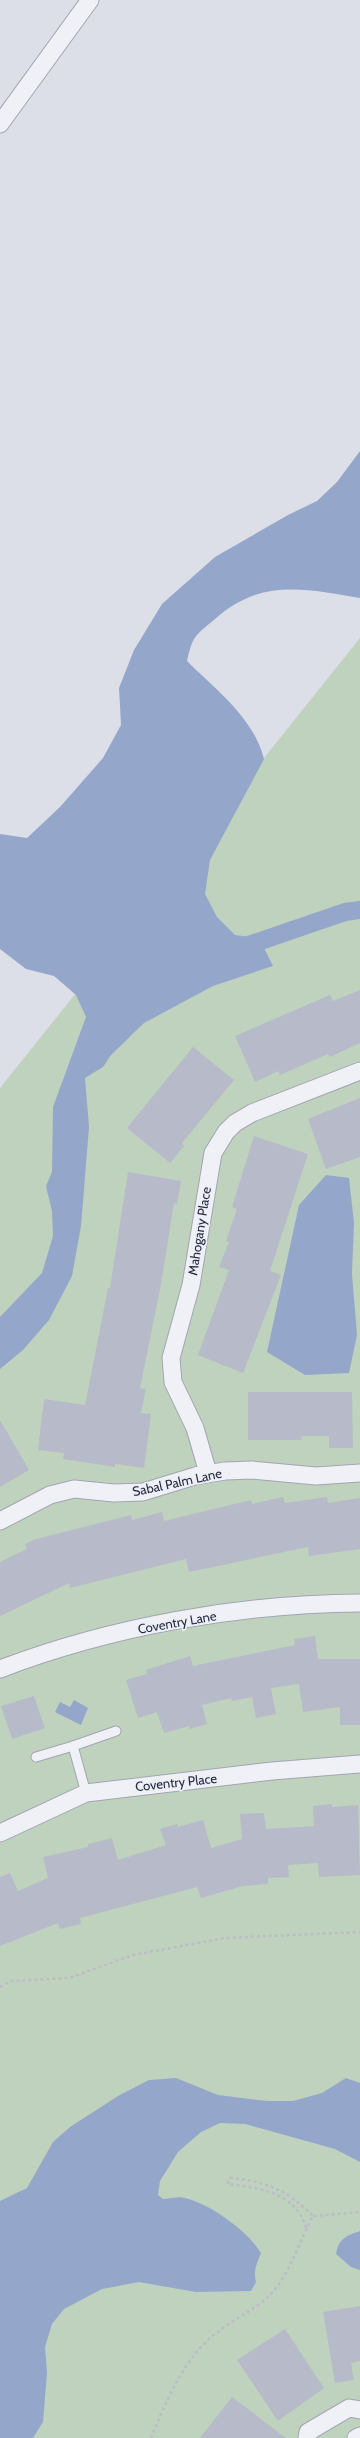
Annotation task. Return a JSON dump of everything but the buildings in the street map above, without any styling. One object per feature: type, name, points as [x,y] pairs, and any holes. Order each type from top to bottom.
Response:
[{"type":"street","points":[[0,124],[90,0]]},
{"type":"street","name":"Mahogany Place","points":[[208,1473],[195,1428],[173,1382],[171,1358],[191,1285],[213,1153],[226,1132],[234,1123],[252,1113],[360,1071]]},
{"type":"street","name":"Sabal Palm Lane","points":[[0,1521],[39,1499],[74,1489],[114,1493],[143,1492],[208,1473],[252,1470],[316,1476],[360,1473]]},
{"type":"street","name":"Coventry Lane","points":[[0,1669],[73,1645],[137,1629],[202,1616],[268,1608],[360,1603]]},
{"type":"street","name":"Coventry Place","points":[[0,1832],[86,1793],[272,1771],[360,1764]]},
{"type":"street","points":[[307,2438],[308,2432],[349,2408],[360,2410]]},
{"type":"street","points":[[356,2438],[360,2436]]},
{"type":"lane","points":[[36,1757],[116,1731]]},
{"type":"lane","points":[[72,1746],[86,1793]]},
{"type":"path","points":[[0,1987],[11,1981],[70,1978],[133,1955],[225,1938],[360,1932]]},
{"type":"path","points":[[306,2229],[304,2220],[296,2209],[285,2199],[273,2191],[228,2184],[230,2178],[272,2185],[294,2197],[313,2216],[360,2212]]},
{"type":"path","points":[[151,2438],[179,2377],[192,2357],[207,2340],[269,2296],[292,2260],[313,2216]]},
{"type":"green space","points":[[360,638],[360,2438],[0,2438],[0,1088]]},
{"type":"water","points":[[360,451],[360,598],[302,590],[266,592],[249,597],[232,606],[199,633],[193,641],[187,661],[233,706],[243,718],[252,730],[264,759],[210,860],[205,894],[217,917],[235,935],[259,938],[273,966],[213,986],[144,1023],[111,1055],[103,1067],[85,1078],[89,1127],[81,1226],[72,1276],[49,1320],[23,1350],[0,1369],[0,1317],[42,1273],[53,1236],[52,1211],[46,1186],[52,1172],[53,1107],[86,1017],[76,995],[54,976],[26,969],[0,949],[0,834],[27,838],[60,807],[103,758],[121,725],[119,688],[134,650],[162,604],[215,557],[288,515],[317,501],[337,482]]},
{"type":"water","points":[[326,1175],[349,1178],[354,1223],[352,1274],[357,1335],[349,1373],[305,1375],[267,1352],[299,1205]]},
{"type":"water","points":[[74,1700],[88,1708],[81,1725],[55,1712],[60,1702],[70,1707]]},
{"type":"water","points":[[176,2078],[218,2095],[267,2101],[293,2101],[322,2093],[346,2078],[360,2083],[360,2162],[335,2149],[245,2124],[220,2123],[201,2132],[178,2152],[160,2181],[158,2195],[163,2199],[182,2197],[206,2206],[228,2220],[247,2236],[261,2253],[255,2271],[256,2282],[251,2291],[196,2292],[139,2282],[102,2289],[64,2309],[52,2324],[45,2347],[47,2373],[43,2422],[33,2438],[0,2438],[0,2201],[27,2188],[53,2142],[70,2127],[118,2096],[149,2080]]},
{"type":"water","points":[[360,2231],[360,2270],[351,2267],[336,2254],[339,2244],[344,2238]]},
{"type":"waterway","points":[[237,949],[345,912],[360,910]]}]
